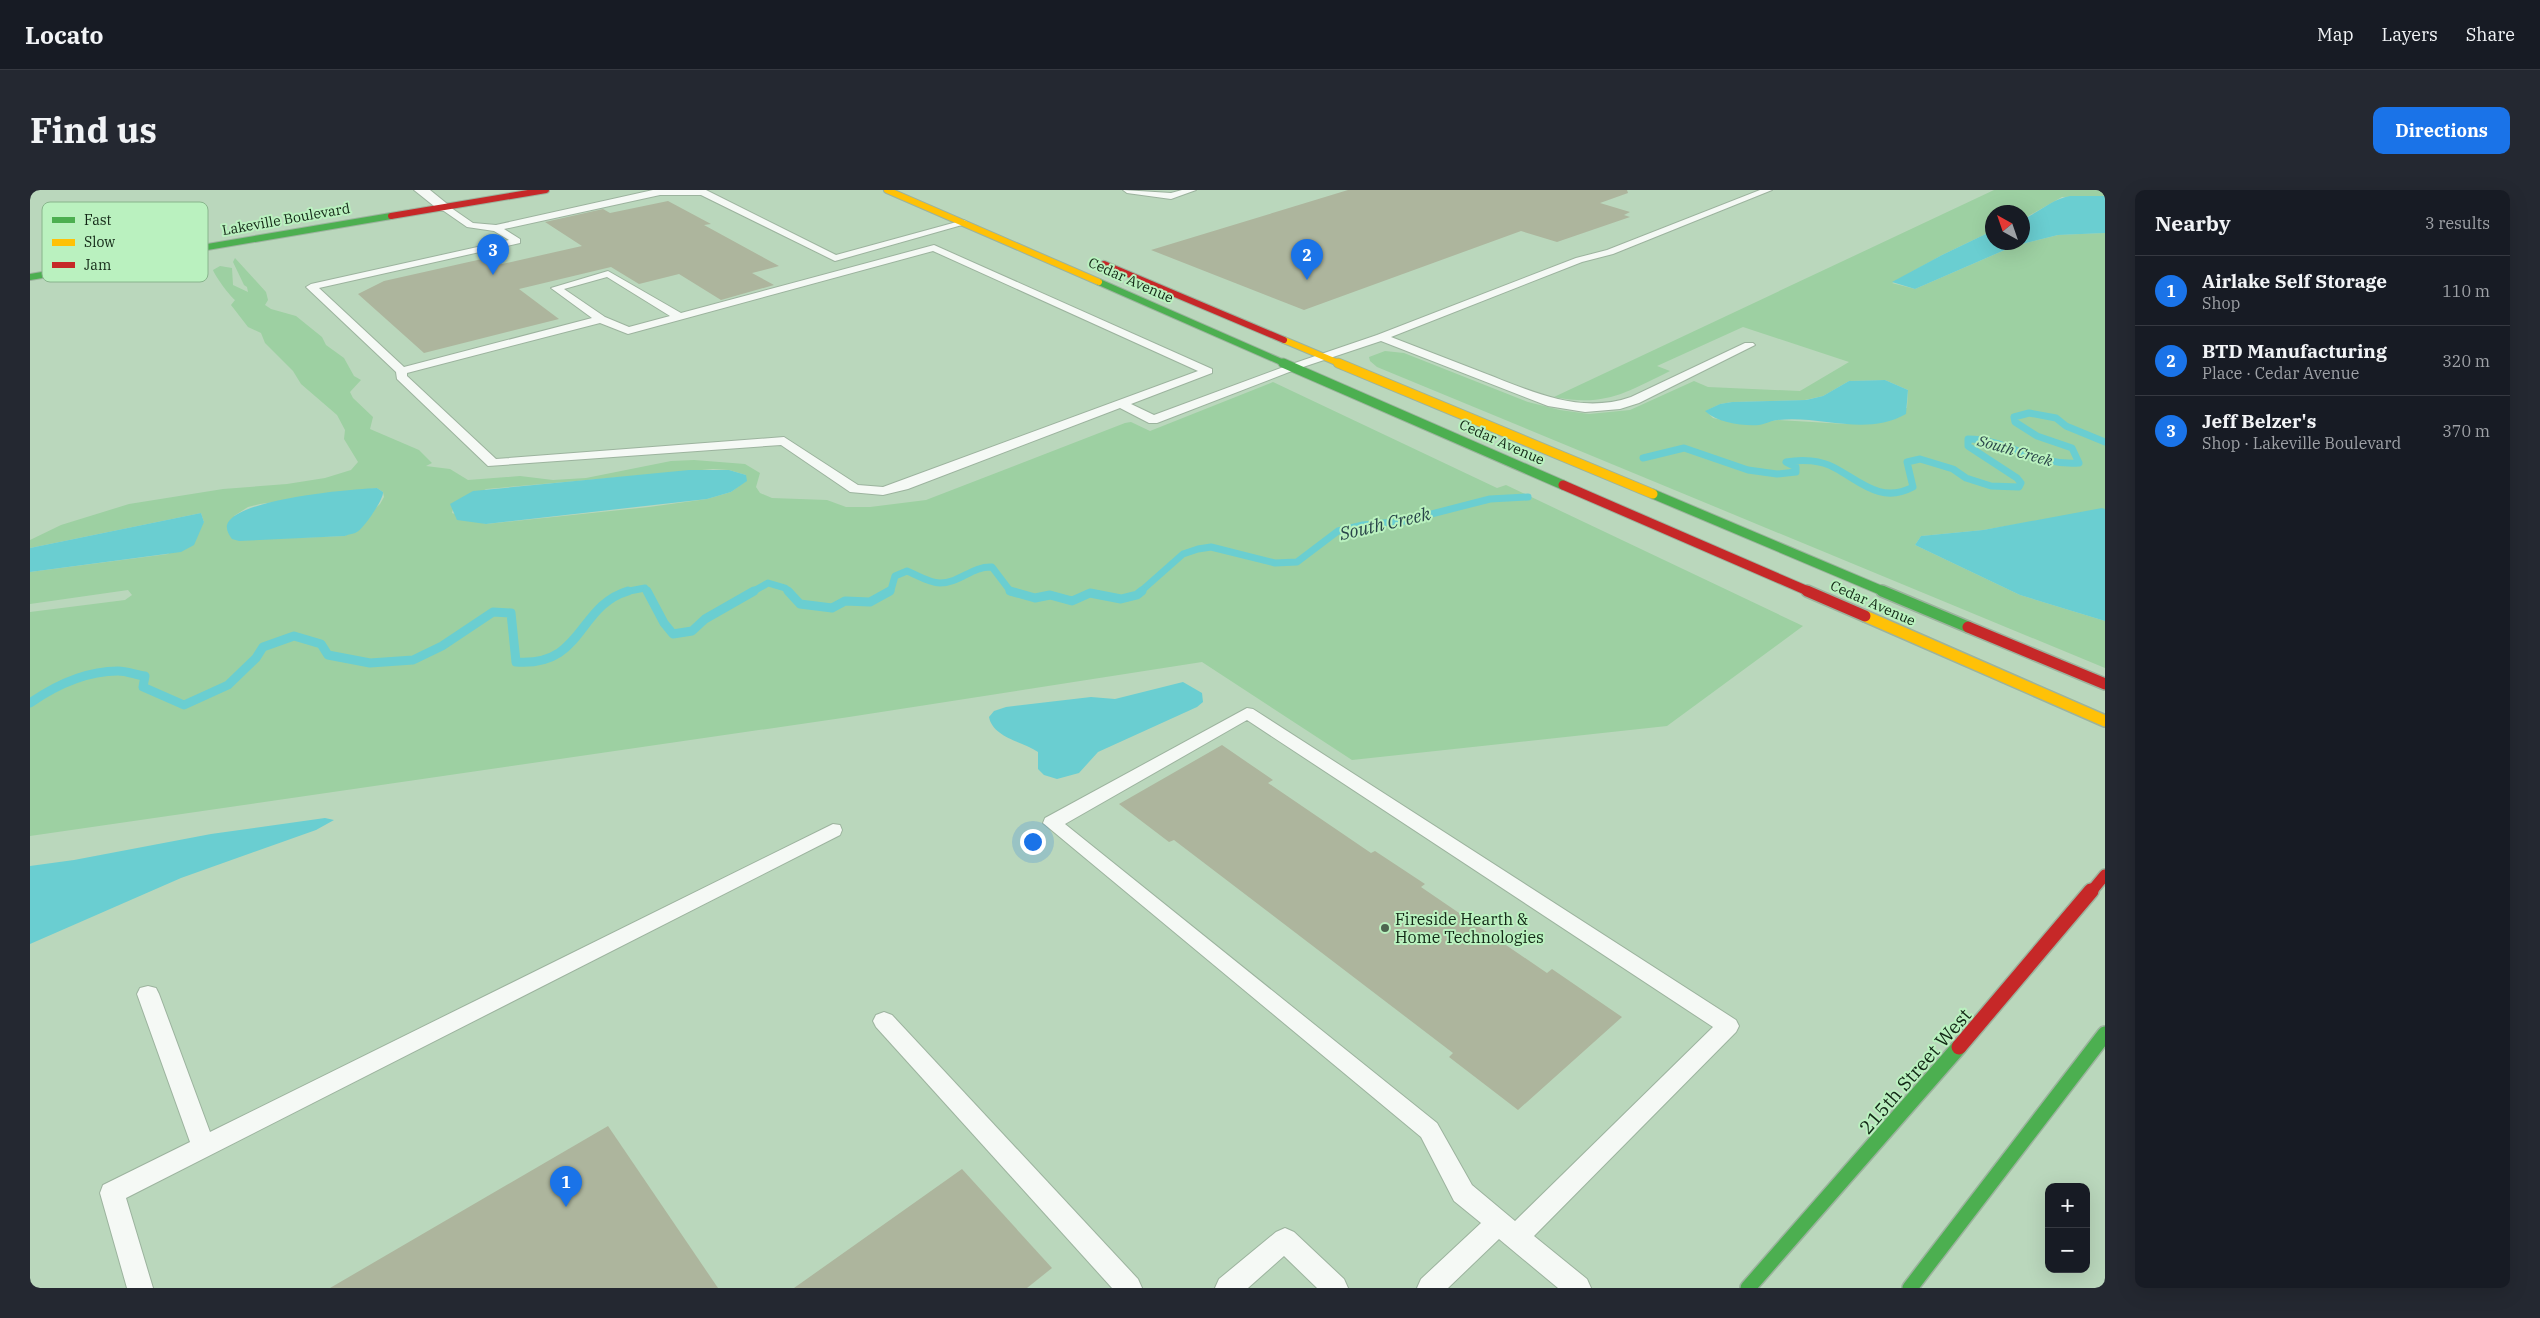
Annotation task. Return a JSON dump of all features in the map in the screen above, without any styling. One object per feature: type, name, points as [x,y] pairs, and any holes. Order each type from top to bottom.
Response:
[{"type":"main road","name":"Lakeville Boulevard","points":[[208,247],[546,190]]},
{"type":"main road","name":"Cedar Avenue","points":[[887,190],[2105,721]]},
{"type":"main road","name":"Cedar Avenue","points":[[1095,260],[2105,684]]},
{"type":"main road","name":"215th Street West","points":[[1748,1288],[1988,1014],[2105,875]]},
{"type":"main road","points":[[1910,1288],[2105,1034]]},
{"type":"street","points":[[421,190],[444,207]]},
{"type":"lane","points":[[1127,190],[1171,196],[1192,190]]},
{"type":"lane","points":[[1121,404],[1153,420],[1381,336],[1579,260],[1610,252],[1768,190]]},
{"type":"lane","points":[[444,207],[470,225],[496,228],[658,191],[703,192],[857,269]]},
{"type":"lane","points":[[835,258],[964,224]]},
{"type":"lane","points":[[402,372],[311,288],[517,241],[496,228]]},
{"type":"lane","points":[[402,372],[401,377],[493,463],[784,441],[855,489],[883,491],[902,486],[1208,371],[934,248],[628,331],[602,319],[556,288],[608,274],[679,317]]},
{"type":"lane","points":[[402,372],[602,319]]},
{"type":"lane","points":[[1381,336],[1548,402],[1585,408],[1620,405],[1635,400],[1749,345]]},
{"type":"lane","points":[[1430,1288],[1507,1230],[1728,1026],[1247,714],[1052,823],[1429,1130],[1463,1193],[1507,1230],[1578,1288]]},
{"type":"lane","points":[[140,1288],[112,1193],[833,830]]},
{"type":"lane","points":[[148,994],[204,1147]]},
{"type":"lane","points":[[884,1021],[1129,1288]]},
{"type":"lane","points":[[1228,1288],[1285,1240],[1335,1288]]},
{"type":"green space","points":[[1994,190],[2105,190],[2105,196],[2062,197],[2030,215],[2030,205],[1985,205],[1985,234],[1942,255],[1892,283],[1915,289],[2005,250],[2030,250],[2030,242],[2058,235],[2105,233],[2105,509],[1983,530],[1921,536],[1915,545],[2020,595],[2105,621],[2105,668],[1377,367],[1370,361],[1369,357],[1385,351],[1404,353],[1528,402],[1560,410],[1589,414],[1630,410],[1694,381],[1708,387],[1800,391],[1849,362],[1743,327],[1657,366],[1670,371],[1627,392],[1601,399],[1572,400],[1554,397]],"holes":[[[1885,380],[1908,390],[1907,408],[1846,424],[1778,420],[1740,424],[1713,418],[1706,411],[1720,404],[1732,402],[1805,400],[1823,396],[1849,381]]]},
{"type":"green space","points":[[235,258],[266,292],[268,300],[265,305],[271,309],[296,316],[322,337],[326,345],[344,358],[354,376],[361,380],[350,392],[353,398],[373,417],[370,429],[419,450],[432,463],[426,466],[450,469],[468,480],[520,476],[553,480],[586,478],[671,461],[694,460],[745,464],[760,473],[756,487],[760,493],[772,498],[827,500],[846,507],[870,507],[926,500],[1125,423],[1131,422],[1150,431],[1273,382],[1497,488],[1506,485],[1803,626],[1667,726],[1352,760],[1202,662],[849,717],[30,836],[30,612],[125,600],[132,595],[128,590],[30,604],[30,572],[168,554],[204,522],[201,513],[30,548],[30,540],[61,525],[129,504],[223,489],[287,484],[325,478],[351,470],[358,462],[344,439],[345,430],[337,415],[301,384],[293,371],[265,343],[261,333],[248,327],[231,305],[235,300],[216,277],[213,270],[220,266],[232,268],[233,285],[248,292],[233,262]],"holes":[[[713,469],[729,470],[746,475],[746,481],[731,492],[707,499],[649,507],[486,524],[452,513],[453,509],[486,489]],[[377,488],[383,492],[384,497],[380,504],[345,536],[266,539],[234,516],[248,507],[260,504]]]},
{"type":"water","points":[[2070,196],[2105,196],[2105,233],[2058,235],[2030,242],[2030,215]]},
{"type":"water","points":[[1985,234],[1985,250],[2005,250],[1915,289],[1892,282]]},
{"type":"water","points":[[1885,380],[1908,390],[1906,414],[1890,421],[1875,424],[1859,425],[1794,419],[1776,420],[1759,425],[1745,425],[1723,421],[1705,411],[1720,404],[1732,402],[1806,400],[1823,396],[1849,381]]},
{"type":"water","points":[[689,470],[729,470],[746,475],[747,481],[731,492],[707,499],[486,524],[457,520],[450,504],[473,491]]},
{"type":"water","points":[[377,488],[383,492],[380,501],[364,525],[356,533],[345,536],[239,541],[232,539],[227,531],[227,525],[234,516],[250,508],[320,493]]},
{"type":"water","points":[[2105,509],[2105,621],[2020,595],[1915,545],[1921,536],[1983,530]]},
{"type":"water","points":[[201,513],[204,522],[194,545],[181,552],[30,572],[30,548]]},
{"type":"water","points":[[1183,682],[1202,693],[1203,702],[1197,707],[1098,752],[1079,773],[1057,779],[1044,775],[1038,769],[1038,752],[996,730],[989,717],[994,711],[1006,707],[1091,697],[1115,699]]},
{"type":"water","points":[[325,818],[334,820],[316,830],[181,878],[30,944],[30,866],[74,860],[211,834]]},
{"type":"building","points":[[1348,190],[1627,190],[1628,193],[1600,203],[1630,212],[1624,215],[1630,217],[1557,242],[1521,231],[1304,310],[1151,250]]},
{"type":"building","points":[[668,201],[711,224],[704,225],[779,266],[752,273],[774,285],[721,300],[679,274],[639,284],[611,267],[519,289],[559,319],[424,353],[358,294],[384,281],[491,257],[502,264],[582,246],[545,222],[603,209],[610,213]]},
{"type":"building","name":"Fireside Hearth & Home Technologies","points":[[1222,745],[1273,780],[1268,783],[1371,853],[1375,851],[1425,884],[1421,887],[1547,973],[1552,969],[1622,1017],[1518,1110],[1449,1057],[1453,1053],[1174,840],[1169,842],[1119,804]]},
{"type":"building","points":[[608,1126],[718,1288],[330,1288]]},
{"type":"building","points":[[962,1169],[1052,1268],[1027,1288],[794,1288]]},
{"type":"waterway","name":"South Creek","points":[[1643,458],[1684,448],[1748,470],[1777,474],[1796,472],[1796,467],[1786,462],[1811,461],[1830,465],[1863,485],[1881,492],[1891,493],[1902,492],[1913,487],[1907,462],[1920,459],[1953,469],[1966,478],[1991,486],[2019,487],[2021,483],[2017,478],[1968,446],[1968,439],[1996,443],[2049,461],[2079,463],[2072,448],[2037,436],[2015,422],[2014,417],[2029,413],[2056,418],[2066,426],[2105,442]]},
{"type":"waterway","name":"South Creek","points":[[1140,592],[1183,554],[1198,549],[1211,547],[1275,563],[1297,562],[1338,531],[1363,525],[1404,521],[1490,499],[1528,497]]},
{"type":"waterway","name":"South Creek","points":[[887,592],[891,590],[895,576],[907,571],[927,580],[940,583],[954,580],[985,567],[992,567],[1010,591]]},
{"type":"waterway","name":"South Creek","points":[[752,592],[768,583],[785,588],[788,591]]},
{"type":"waterway","name":"South Creek","points":[[627,591],[645,588],[648,592]]},
{"type":"waterway","name":"South Creek","points":[[30,703],[50,690],[71,680],[94,673],[118,671],[145,676],[143,687],[184,705],[228,685],[256,658],[263,647],[294,636],[321,644],[328,655],[370,663],[413,660],[442,646],[493,612],[511,613],[516,662],[538,661],[555,655],[568,646],[599,609],[611,599],[627,591]]},
{"type":"waterway","name":"South Creek","points":[[647,591],[664,623],[673,634],[692,631],[705,619],[754,591]]},
{"type":"waterway","name":"South Creek","points":[[788,591],[800,604],[832,608],[845,601],[870,602],[890,591]]},
{"type":"waterway","name":"South Creek","points":[[1010,591],[1035,598],[1050,595],[1072,601],[1090,593],[1121,599],[1137,595],[1142,591]]},
{"type":"traffic: fast","points":[[208,247],[391,216]]},
{"type":"traffic: fast","points":[[30,277],[42,275]]},
{"type":"traffic: fast","points":[[1099,282],[1563,485]]},
{"type":"traffic: fast","points":[[1653,494],[1968,627]]},
{"type":"traffic: fast","points":[[1910,1288],[2105,1034]]},
{"type":"traffic: fast","points":[[1748,1288],[1959,1047]]},
{"type":"traffic: slow","points":[[887,190],[1099,282]]},
{"type":"traffic: slow","points":[[1284,340],[1653,494]]},
{"type":"traffic: slow","points":[[1865,616],[2105,721]]},
{"type":"traffic: jam","points":[[391,216],[546,190]]},
{"type":"traffic: jam","points":[[1104,264],[1284,340]]},
{"type":"traffic: jam","points":[[1563,485],[1865,616]]},
{"type":"traffic: jam","points":[[1968,627],[2105,684]]},
{"type":"traffic: jam","points":[[1959,1047],[2105,875]]},
{"type":"place","name":"Jeff Belzer's","points":[[493,275]]},
{"type":"place","name":"BTD Manufacturing","points":[[1307,280]]},
{"type":"place","name":"Fireside Hearth & Home Technologies","points":[[1385,928]]},
{"type":"place","name":"Airlake Self Storage","points":[[566,1207]]}]
